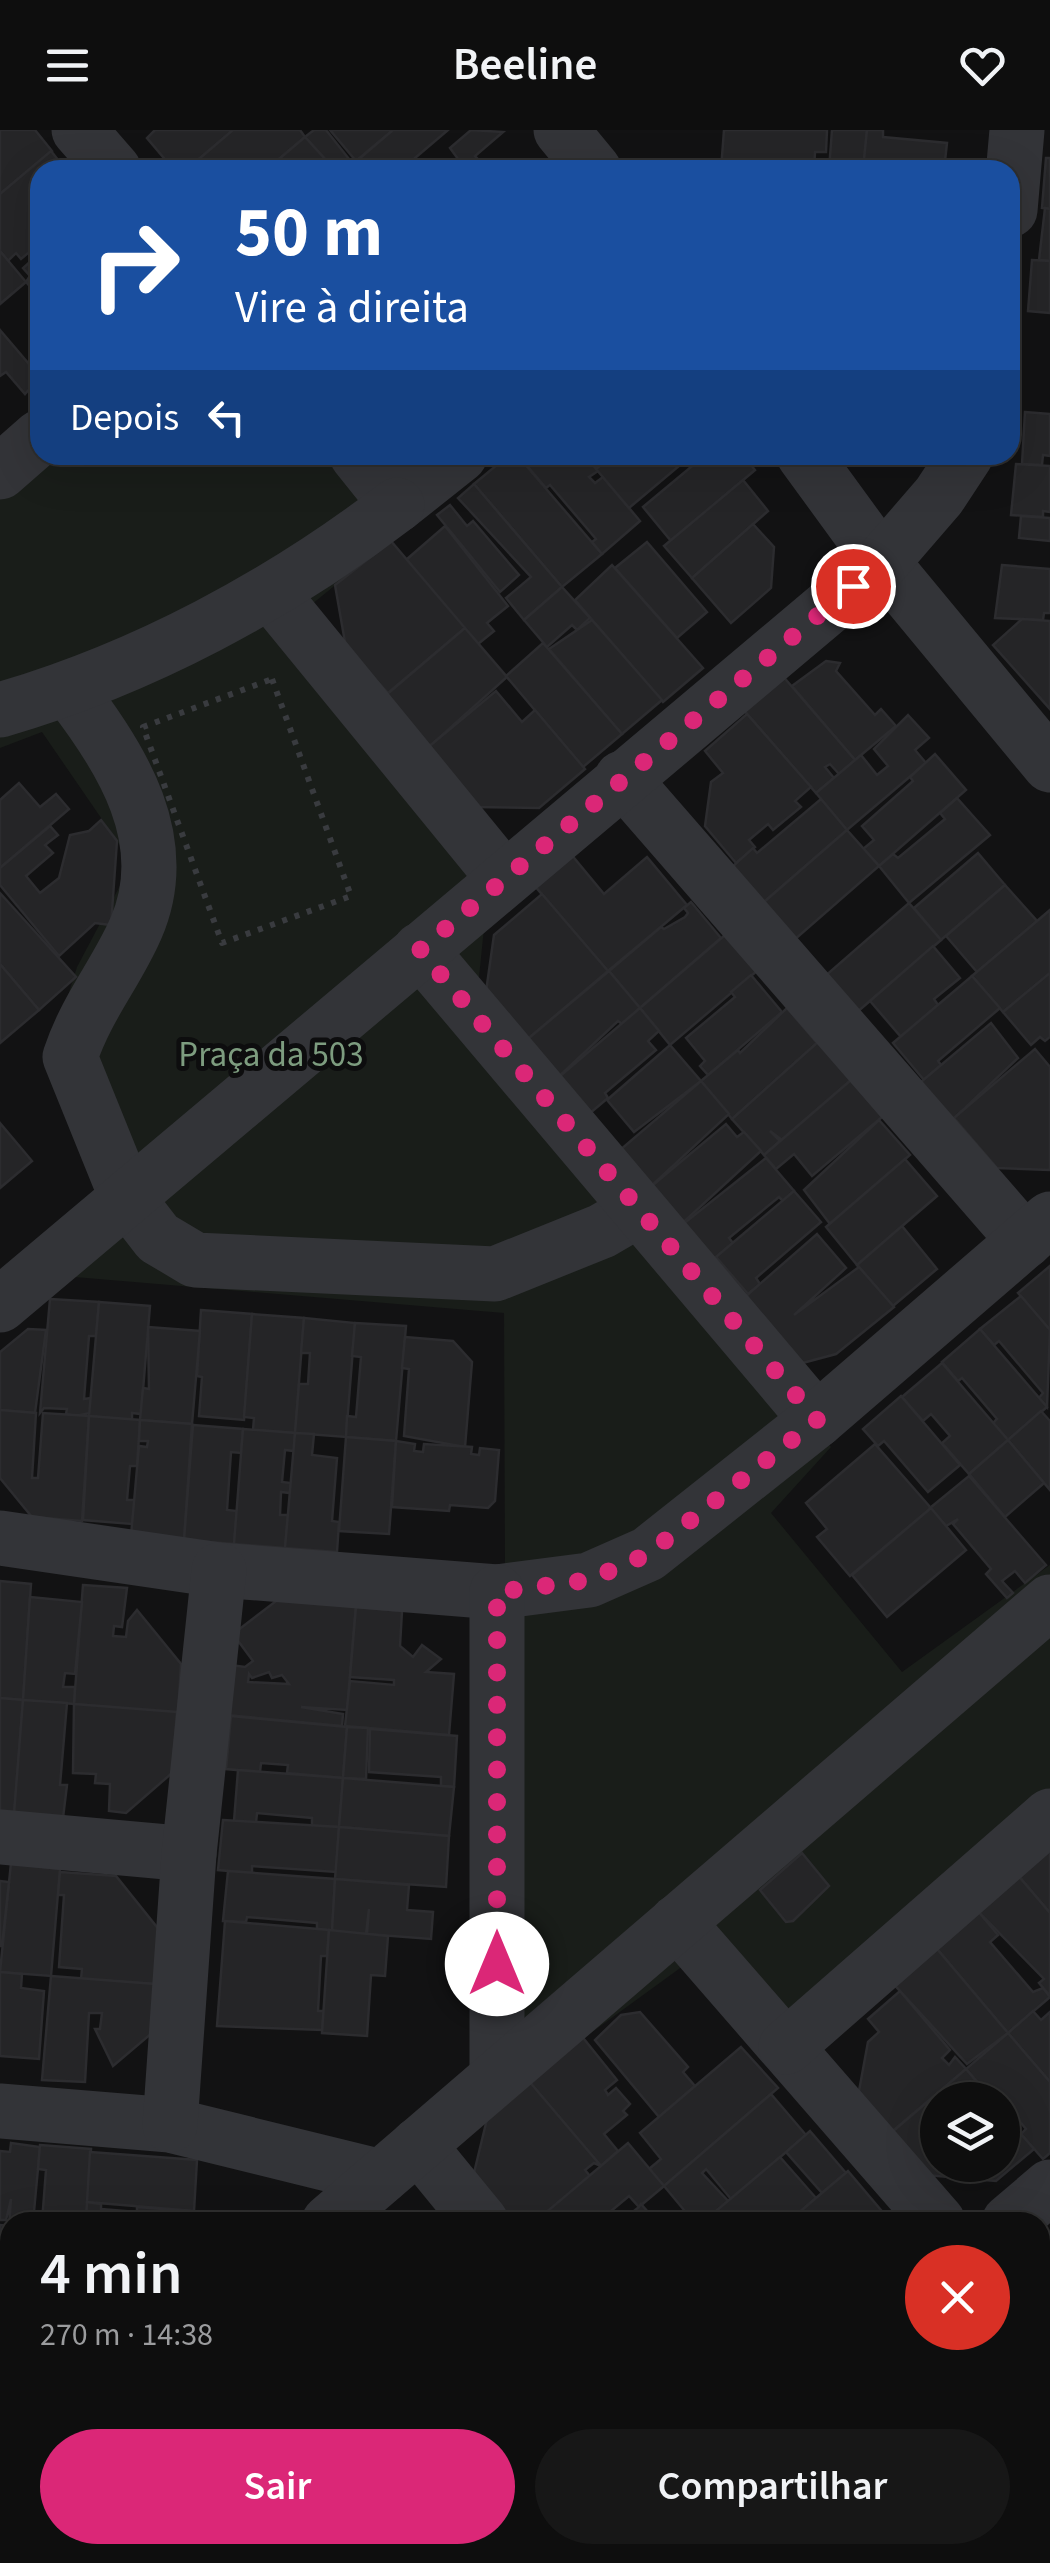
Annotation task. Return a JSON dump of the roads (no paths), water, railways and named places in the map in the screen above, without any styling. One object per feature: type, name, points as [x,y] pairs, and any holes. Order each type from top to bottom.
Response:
[{"type":"street","points":[[79,130],[105,160]]},
{"type":"street","points":[[1014,160],[1017,130]]},
{"type":"street","points":[[0,472],[30,446]]},
{"type":"street","points":[[365,465],[397,505]]},
{"type":"street","points":[[0,710],[69,690],[271,593],[336,552],[447,465]]},
{"type":"street","points":[[811,465],[882,562],[1050,765]]},
{"type":"street","points":[[0,1305],[882,562],[939,496],[959,465]]},
{"type":"street","points":[[271,593],[504,878]]},
{"type":"street","points":[[69,690],[136,798],[152,872],[136,928],[84,1016],[70,1058],[127,1198],[158,1238],[195,1260],[495,1274],[602,1230],[638,1210]]},
{"type":"street","points":[[0,1538],[219,1570],[497,1592],[589,1580],[648,1554],[817,1420],[1037,1230],[622,778]]},
{"type":"street","points":[[420,950],[817,1420]]},
{"type":"street","points":[[170,2125],[190,1854],[219,1570]]},
{"type":"street","points":[[497,1592],[497,2075]]},
{"type":"street","points":[[341,2212],[1050,1602]]},
{"type":"street","points":[[786,2047],[1050,1816]]},
{"type":"street","points":[[0,1837],[190,1854]]},
{"type":"street","points":[[677,1922],[929,2212]]},
{"type":"street","points":[[0,2112],[170,2125],[400,2161],[469,2212]]},
{"type":"street","points":[[1020,2212],[1050,2187]]},
{"type":"park label","name":"Praça da 503","points":[[271,1055]]}]
